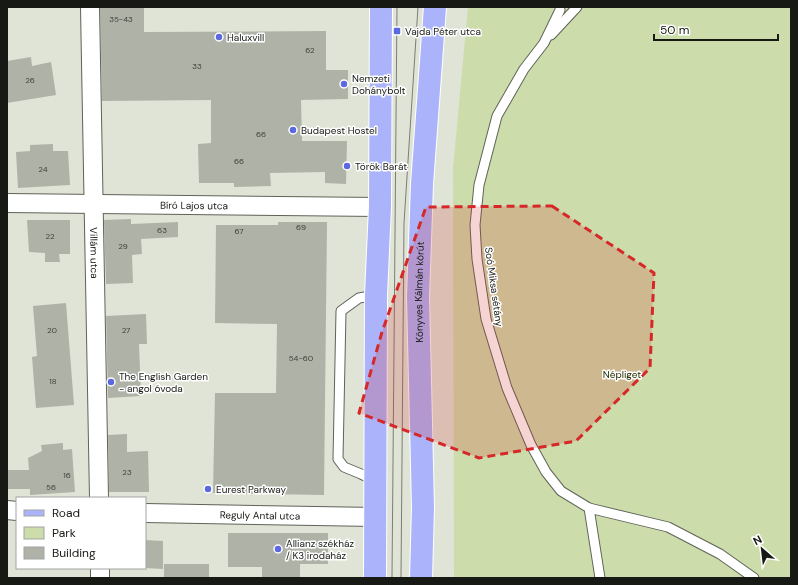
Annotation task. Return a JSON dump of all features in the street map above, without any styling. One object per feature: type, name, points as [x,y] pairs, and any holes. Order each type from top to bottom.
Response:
[{"type":"main road","points":[[375,578],[376,518],[374,481],[376,295],[380,207],[381,7]]},
{"type":"main road","name":"Könyves Kálmán körút","points":[[421,578],[423,508],[418,297],[422,184],[435,7]]},
{"type":"street","name":"Villám utca","points":[[90,7],[99,497]]},
{"type":"street","name":"Bíró Lajos utca","points":[[7,203],[380,207]]},
{"type":"street","name":"Reguly Antal utca","points":[[146,513],[376,518]]},
{"type":"lane","points":[[544,43],[577,7]]},
{"type":"lane","name":"Soó Miksa sétány","points":[[560,10],[544,43],[524,69],[497,116],[479,185],[475,225],[477,259],[486,319],[507,388],[531,445],[546,472],[561,490],[590,508],[668,527],[720,554],[754,578]]},
{"type":"lane","points":[[374,481],[344,467],[338,459],[341,311],[359,298],[376,295]]},
{"type":"lane","points":[[590,508],[600,578]]},
{"type":"highlighted area","points":[[552,206],[654,273],[650,368],[576,441],[479,458],[359,413],[382,332],[426,207]]},
{"type":"green space","name":"Népliget","points":[[468,7],[791,7],[791,578],[454,578],[453,169]]},
{"type":"building","points":[[100,7],[144,7],[144,32],[326,31],[326,70],[348,70],[348,99],[301,100],[302,141],[347,141],[346,184],[325,183],[325,172],[270,173],[271,186],[234,187],[234,183],[199,183],[198,144],[211,143],[211,100],[102,101]]},
{"type":"building","points":[[31,57],[32,66],[51,62],[56,95],[7,103],[7,61]]},
{"type":"building","points":[[53,144],[53,151],[68,151],[70,185],[18,188],[16,152],[30,151],[30,145]]},
{"type":"building","points":[[131,219],[131,224],[178,222],[178,237],[141,239],[142,254],[132,255],[133,283],[106,284],[104,220]]},
{"type":"building","points":[[27,220],[70,220],[70,254],[59,254],[60,262],[45,262],[45,253],[29,252]]},
{"type":"building","points":[[278,222],[327,222],[324,495],[213,493],[215,393],[276,393],[277,324],[215,323],[216,225],[278,225]]},
{"type":"building","points":[[66,303],[74,405],[36,408],[32,357],[37,356],[33,306]]},
{"type":"building","points":[[146,314],[147,344],[139,344],[141,396],[108,398],[106,316]]},
{"type":"building","points":[[127,434],[127,452],[148,451],[149,492],[109,492],[108,435]]},
{"type":"building","points":[[63,443],[63,450],[72,449],[75,492],[30,495],[30,489],[7,489],[7,470],[29,470],[28,458],[42,451],[41,445]]},
{"type":"building","name":"Allianz székház / K3 irodaház","points":[[228,533],[328,533],[328,564],[300,564],[300,578],[262,578],[262,567],[228,567]]},
{"type":"building","points":[[146,540],[163,541],[163,569],[146,568]]},
{"type":"building","points":[[164,564],[209,564],[209,578],[164,578]]},
{"type":"tram line","points":[[392,578],[397,7]]},
{"type":"tram line","points":[[401,578],[404,223],[418,7]]},
{"type":"place","name":"Vajda Péter utca","points":[[397,31]]},
{"type":"place","name":"Haluxvill","points":[[219,37]]},
{"type":"place","name":"Nemzeti Dohánybolt","points":[[344,84]]},
{"type":"place","name":"Budapest Hostel","points":[[293,130]]},
{"type":"place","name":"Török Barát","points":[[347,166]]},
{"type":"place","name":"The English Garden - angol óvoda","points":[[111,382]]},
{"type":"place","name":"Eurest Parkway","points":[[208,489]]},
{"type":"place","name":"Allianz székház / K3 irodaház","points":[[278,549]]}]
